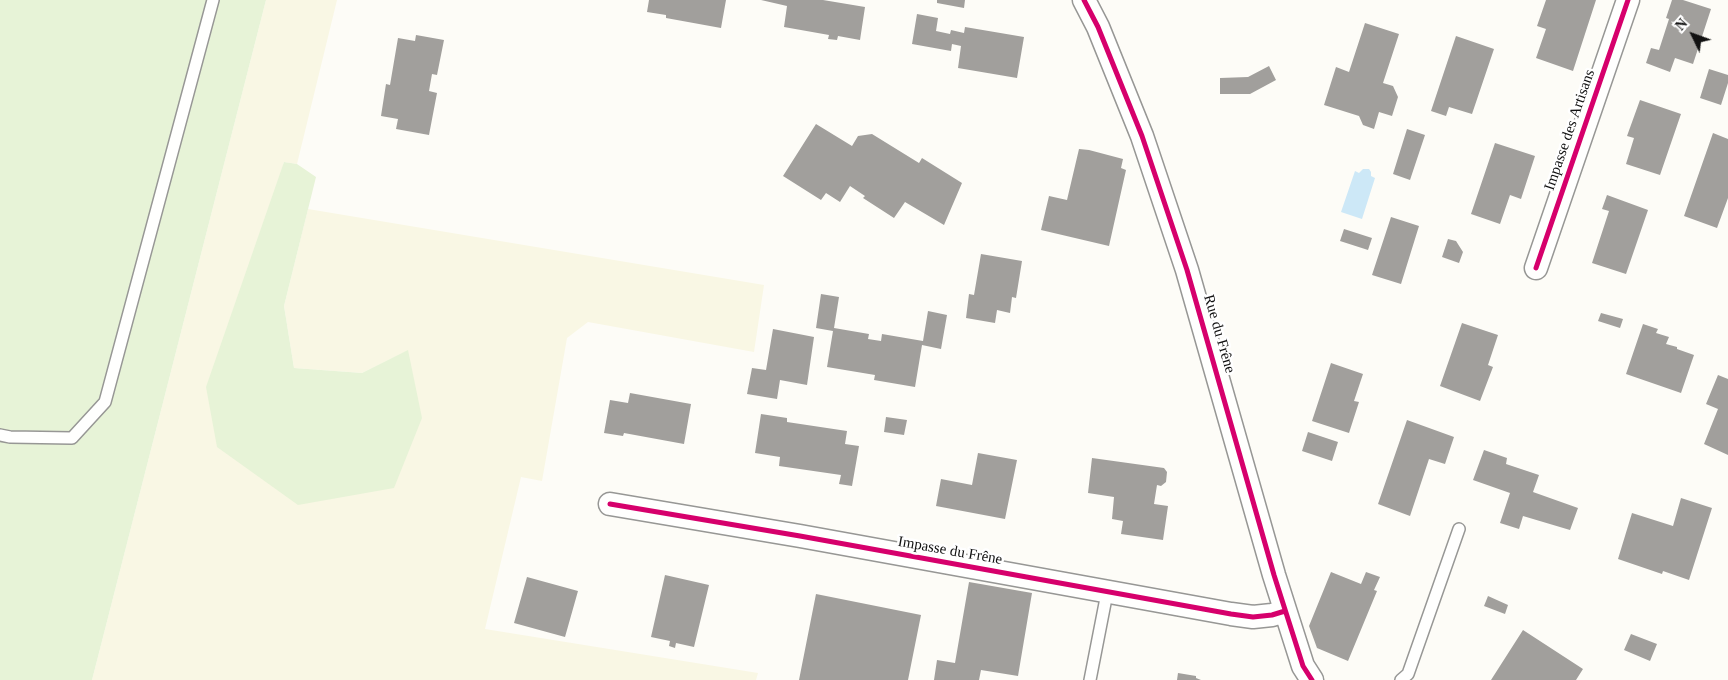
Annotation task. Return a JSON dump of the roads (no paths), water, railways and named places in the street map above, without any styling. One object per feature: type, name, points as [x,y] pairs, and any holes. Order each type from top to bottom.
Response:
[{"type":"street","name":"Rue du Frêne","points":[[1084,0],[1098,27],[1142,136],[1188,270],[1285,611],[1303,666],[1312,680]]},
{"type":"street","name":"Impasse des Artisans","points":[[1536,268],[1628,0]]},
{"type":"street","name":"Impasse du Frêne","points":[[610,504],[800,536],[1231,614],[1263,616],[1285,611]]},
{"type":"lane","points":[[0,435],[10,437],[72,438],[105,402],[213,0]]},
{"type":"lane","points":[[1401,680],[1408,674],[1459,529]]},
{"type":"lane","points":[[1090,680],[1107,593]]},
{"type":"water","points":[[1363,169],[1369,169],[1371,176],[1375,178],[1362,219],[1341,212],[1355,171],[1359,173]]}]
